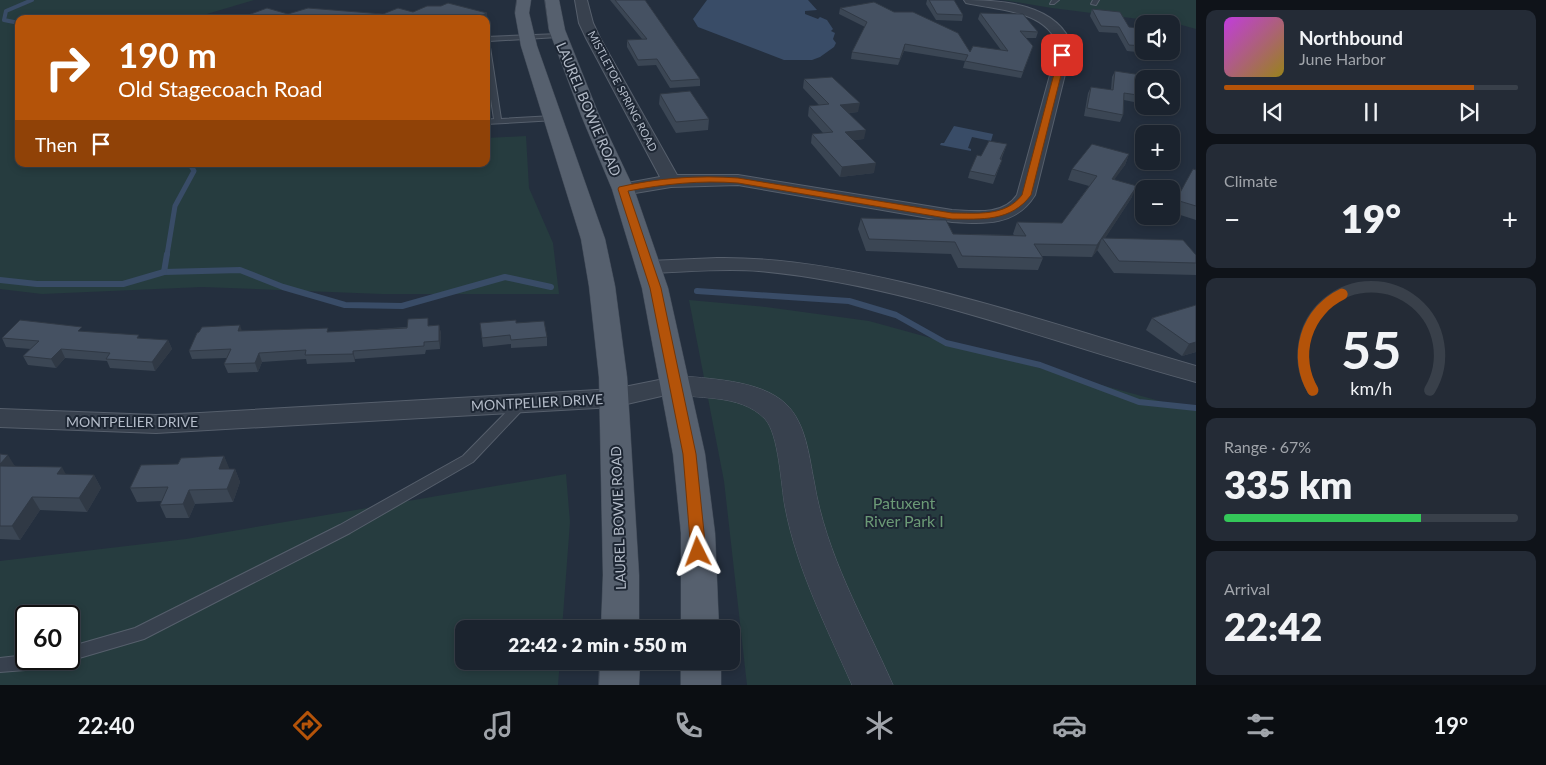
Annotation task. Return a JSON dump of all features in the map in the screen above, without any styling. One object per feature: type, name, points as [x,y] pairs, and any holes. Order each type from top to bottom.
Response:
[{"type":"main road","name":"LAUREL BOWIE ROAD","points":[[524,0],[522,13],[526,36],[593,239],[602,286],[613,377],[621,575],[620,620]]},
{"type":"main road","name":"LAUREL BOWIE ROAD","points":[[552,0],[553,15],[558,35],[622,189],[655,288],[689,454],[698,533],[700,620]]},
{"type":"main road","points":[[553,118],[570,106],[558,72],[570,64]]},
{"type":"main road","points":[[619,685],[620,670]]},
{"type":"main road","points":[[701,670],[702,685]]},
{"type":"street","name":"MISTLETOE SPRING ROAD","points":[[581,0],[586,23],[593,38],[671,181]]},
{"type":"street","points":[[622,189],[671,181],[738,180],[952,216],[992,215],[1013,209],[1020,204],[1026,195],[1064,46],[1064,36],[1052,24],[1034,15],[970,0]]},
{"type":"street","points":[[649,267],[758,265],[826,274],[951,302],[1196,374]]},
{"type":"street","name":"MONTPELIER DRIVE","points":[[0,418],[156,424],[200,422],[614,398],[674,385],[739,394],[760,400],[777,413],[788,433],[802,509],[814,554],[872,685]]},
{"type":"lane","points":[[490,40],[558,35]]},
{"type":"lane","points":[[490,70],[498,122]]},
{"type":"lane","points":[[490,122],[553,118]]},
{"type":"lane","points":[[80,651],[138,634],[345,529],[468,459],[522,403]]},
{"type":"lane","points":[[0,665],[15,664]]},
{"type":"green space","points":[[0,0],[254,0],[203,15],[15,15],[15,167],[490,167],[490,138],[526,136],[529,188],[553,243],[559,294],[382,294],[202,287],[42,294],[0,289]]},
{"type":"green space","points":[[1003,0],[1196,0],[1196,29],[1180,25],[1180,15],[1135,15],[1135,19]]},
{"type":"green space","name":"Patuxent River Park I","points":[[689,300],[766,307],[869,321],[1196,411],[1196,685],[747,685],[724,481]]},
{"type":"green space","points":[[566,474],[570,522],[563,620],[455,620],[455,670],[559,670],[558,685],[0,685],[0,561],[186,539]]},
{"type":"water","points":[[707,0],[808,0],[817,10],[805,11],[805,14],[827,20],[833,29],[831,31],[835,33],[833,39],[836,43],[834,47],[820,57],[812,60],[784,60],[698,27],[693,19]]},
{"type":"water","points":[[954,126],[993,134],[991,141],[972,137],[968,148],[971,151],[940,145],[944,143]]},
{"type":"building","points":[[615,0],[645,0],[700,79],[671,81],[657,59],[638,60],[627,40],[647,39]]},
{"type":"building","points":[[929,0],[954,0],[963,15],[937,14]]},
{"type":"building","points":[[874,2],[894,12],[913,12],[958,33],[970,52],[973,46],[1008,51],[980,13],[1023,14],[1038,32],[1020,31],[1033,46],[1023,72],[965,61],[968,55],[905,44],[900,59],[852,52],[867,22],[840,8]]},
{"type":"building","points":[[448,3],[487,13],[482,15],[248,15],[267,8],[288,14],[308,8],[383,14],[398,8],[413,12],[427,6],[441,6]]},
{"type":"building","points":[[1092,9],[1120,12],[1129,27],[1135,28],[1135,45],[1129,45],[1119,27],[1101,26]]},
{"type":"building","points":[[1115,71],[1135,74],[1135,95],[1124,93],[1123,115],[1087,108],[1091,87],[1113,90]]},
{"type":"building","points":[[832,77],[860,103],[840,105],[866,130],[845,132],[876,163],[842,167],[812,134],[833,132],[809,106],[829,104],[804,79]]},
{"type":"building","points":[[690,91],[709,119],[676,122],[660,94]]},
{"type":"building","points":[[989,141],[1007,144],[995,176],[970,171],[977,155],[981,156]]},
{"type":"building","points":[[1092,144],[1129,154],[1112,179],[1135,185],[1135,189],[1097,245],[1034,244],[1043,258],[962,256],[955,242],[869,239],[861,218],[946,220],[953,234],[1026,236],[1017,222],[1062,223],[1097,176],[1072,169]]},
{"type":"building","points":[[1193,169],[1196,170],[1196,206],[1180,201],[1180,193]]},
{"type":"building","points":[[1102,238],[1183,240],[1196,255],[1196,263],[1119,261]]},
{"type":"building","points":[[1196,305],[1196,342],[1189,344],[1152,318]]},
{"type":"building","points":[[428,318],[428,326],[439,325],[439,341],[424,342],[424,346],[353,351],[353,354],[305,355],[306,350],[259,353],[255,363],[224,364],[231,349],[189,351],[197,333],[202,327],[240,325],[238,331],[328,328],[327,332],[407,328],[408,319]]},
{"type":"building","points":[[20,320],[82,327],[78,331],[139,335],[137,338],[168,340],[152,362],[106,359],[110,353],[61,349],[51,359],[23,356],[39,341],[2,338]]},
{"type":"building","points":[[516,320],[516,323],[544,321],[547,337],[511,340],[510,335],[482,338],[480,323]]},
{"type":"building","points":[[0,454],[8,455],[0,464]]},
{"type":"building","points":[[224,456],[219,469],[235,469],[227,489],[189,490],[183,504],[160,505],[168,487],[130,488],[141,465],[178,464],[181,458]]},
{"type":"building","points":[[0,466],[62,467],[57,474],[94,475],[79,498],[32,497],[12,526],[0,526]]},
{"type":"waterway","points":[[15,22],[4,20],[6,11],[32,0]]},
{"type":"waterway","points":[[167,255],[175,206],[194,171],[192,167]]},
{"type":"waterway","points":[[164,272],[167,254]]},
{"type":"waterway","points":[[164,272],[240,270],[283,287],[345,305],[402,306],[505,277],[551,287]]},
{"type":"waterway","points":[[0,280],[37,284],[123,284],[164,272]]},
{"type":"waterway","points":[[697,291],[849,301],[896,315],[946,343],[1040,365],[1139,402],[1196,408]]},
{"type":"route","points":[[698,552],[698,533],[689,454],[655,288],[622,189],[696,179],[738,180],[920,212],[967,217],[1001,213],[1013,209],[1020,204],[1026,195],[1062,55]]}]
